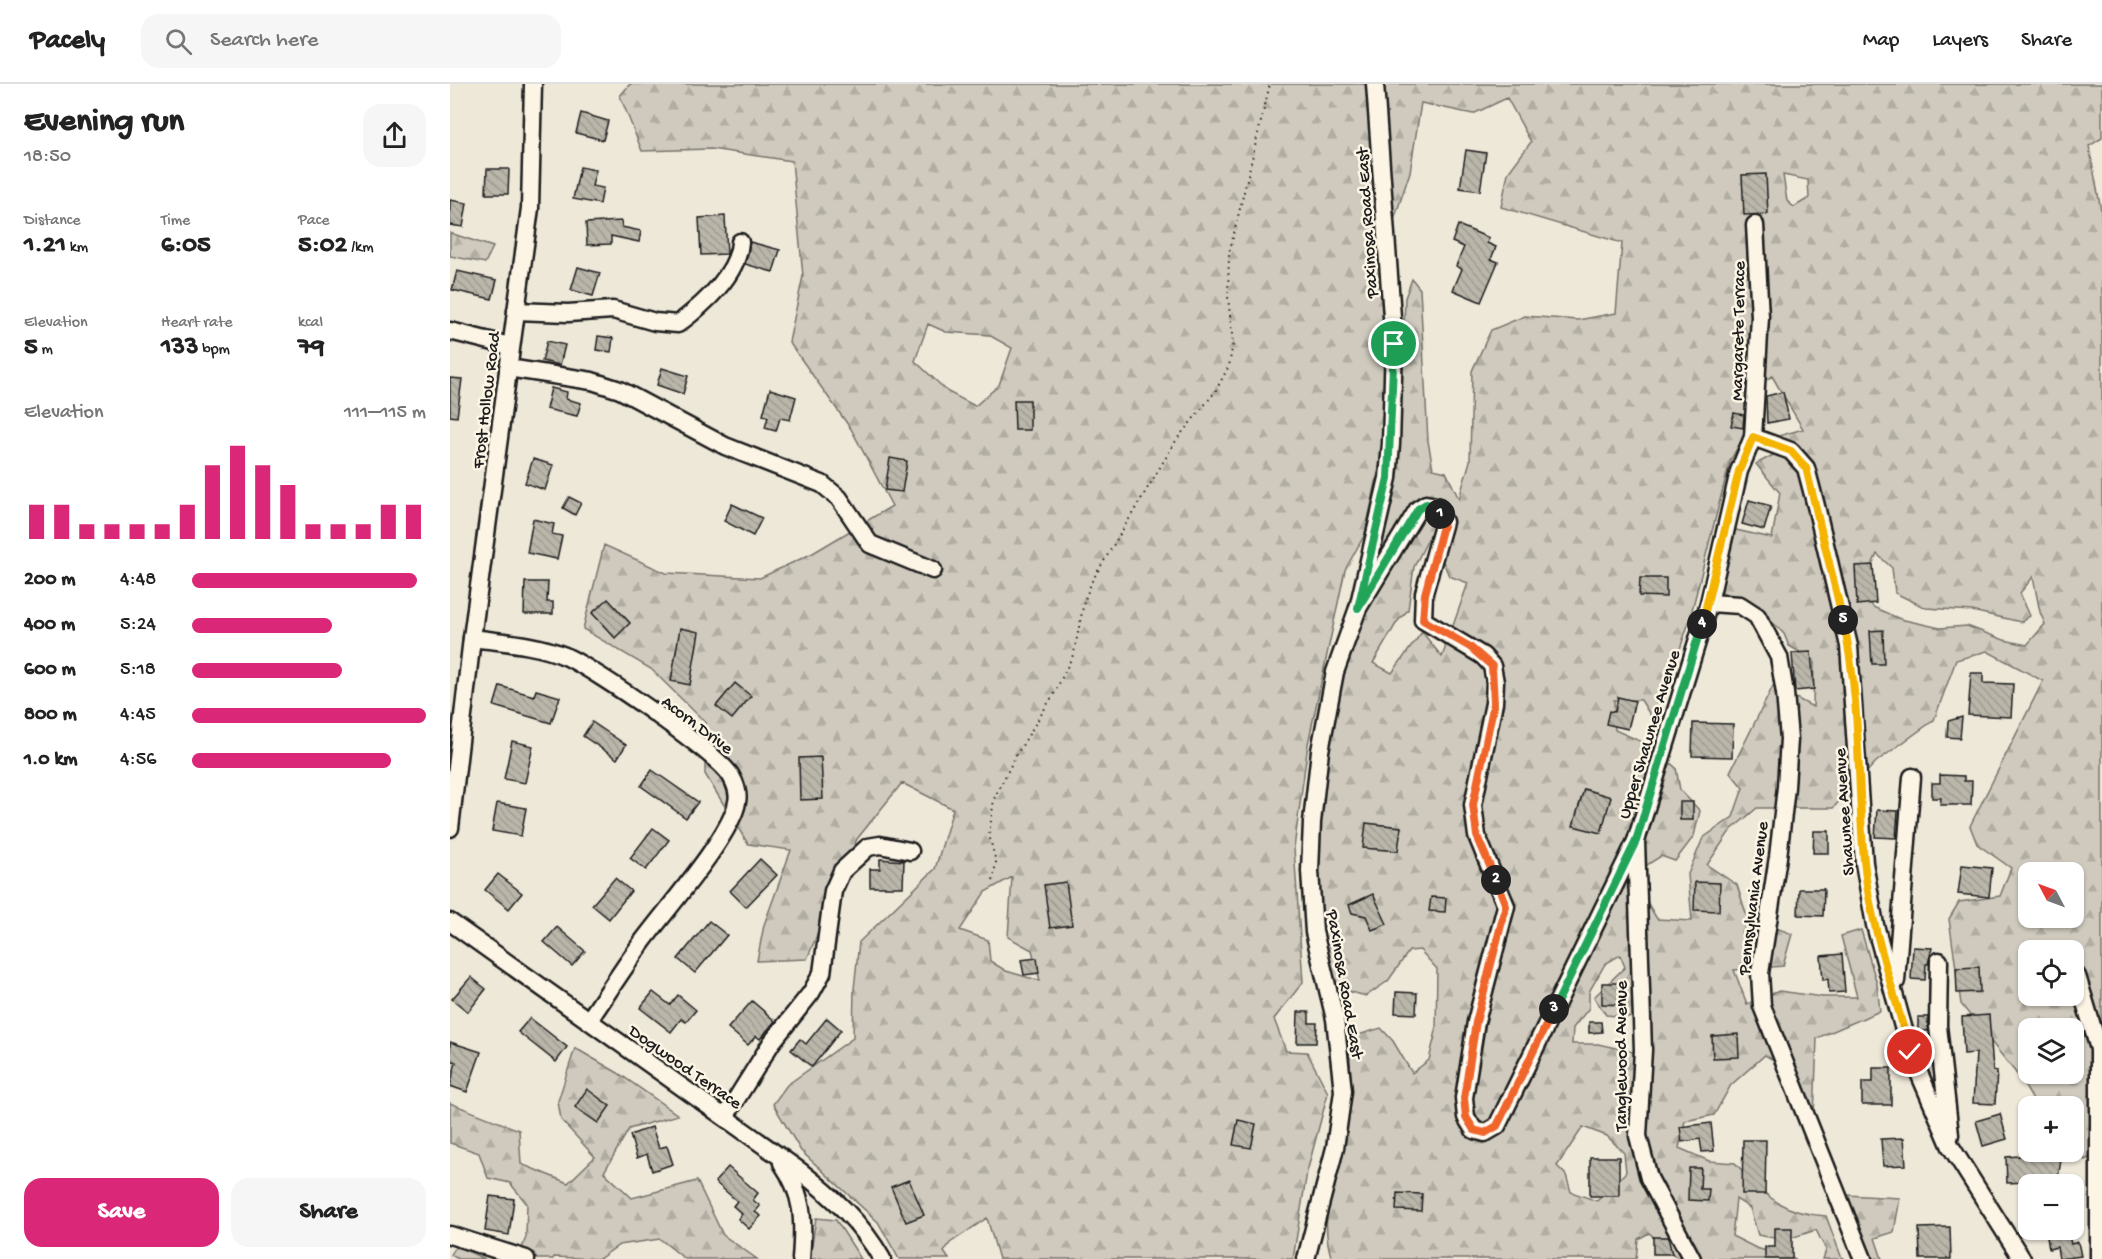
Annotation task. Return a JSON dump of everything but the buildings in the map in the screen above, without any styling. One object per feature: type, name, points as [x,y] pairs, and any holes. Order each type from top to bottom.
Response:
[{"type":"street","name":"Frost Hollow Road","points":[[450,828],[453,785],[530,208],[533,84]]},
{"type":"street","name":"Paxinosa Road East","points":[[1306,1259],[1335,1148],[1343,1091],[1335,1020],[1314,932],[1310,871],[1312,822],[1320,751],[1335,672],[1358,608],[1388,478],[1391,444],[1394,344],[1375,84]]},
{"type":"street","name":"Margarete Terrace","points":[[1753,437],[1760,317],[1755,225]]},
{"type":"street","points":[[516,311],[568,313],[613,310],[655,322],[678,324],[692,313],[729,274],[739,253],[740,242]]},
{"type":"street","points":[[450,331],[510,346]]},
{"type":"street","points":[[508,368],[592,381],[620,390],[724,446],[822,484],[839,498],[870,543],[933,570]]},
{"type":"street","name":"Upper Shawnee Avenue","points":[[1560,996],[1636,841],[1709,603],[1718,552],[1739,471],[1753,437]]},
{"type":"street","name":"Shawnee Avenue","points":[[1753,437],[1791,451],[1806,468],[1816,506],[1849,646],[1864,863],[1875,925],[1895,990],[1910,1052],[1951,1147],[2022,1259]]},
{"type":"street","name":"Paxinosa Road East","points":[[1358,608],[1418,509],[1426,504],[1437,506],[1444,522],[1425,594],[1423,620],[1436,629],[1455,637],[1483,656],[1492,666],[1495,682],[1494,703],[1473,805],[1477,836],[1506,906],[1476,1022],[1464,1098],[1466,1117],[1474,1130],[1485,1133],[1497,1126],[1560,996]]},
{"type":"street","name":"Pennsylvania Avenue","points":[[1709,603],[1740,605],[1757,616],[1779,657],[1789,739],[1778,857],[1760,973],[1762,1006],[1863,1259]]},
{"type":"street","name":"Acorn Drive","points":[[472,638],[539,648],[566,657],[599,676],[699,747],[721,764],[736,787],[738,801],[733,816],[716,844],[589,1020]]},
{"type":"street","points":[[1895,990],[1912,777]]},
{"type":"street","name":"Tanglewood Avenue","points":[[1636,841],[1643,1050],[1638,1136],[1649,1178],[1692,1259]]},
{"type":"street","points":[[725,1117],[772,1042],[811,993],[822,973],[832,891],[842,871],[868,847],[880,845],[909,851]]},
{"type":"street","name":"Dogwood Terrace","points":[[450,922],[835,1198],[867,1232],[882,1259]]},
{"type":"street","points":[[1939,961],[1938,1026],[1951,1147]]},
{"type":"street","points":[[2084,999],[2099,1049],[2099,1259]]},
{"type":"street","points":[[776,1154],[793,1179],[804,1218],[801,1259]]},
{"type":"street","points":[[450,1235],[526,1259]]},
{"type":"path","points":[[993,880],[996,862],[988,835],[994,799],[1015,757],[1055,692],[1074,653],[1084,602],[1092,581],[1177,439],[1215,392],[1229,366],[1233,344],[1228,297],[1229,254],[1270,84]]},
{"type":"green space","points":[[630,84],[2102,84],[2102,138],[2089,146],[2101,210],[2102,233],[2102,1151],[2084,1159],[2084,1096],[2031,1096],[2024,1084],[2084,1084],[2084,1018],[2018,1018],[2018,1075],[1961,1004],[1949,919],[1959,902],[2000,896],[2011,868],[1977,844],[1970,826],[2043,681],[1987,651],[1956,660],[1934,720],[1876,762],[1833,808],[1757,808],[1730,831],[1707,865],[1737,885],[1747,917],[1792,934],[1783,966],[1734,970],[1747,1004],[1779,991],[1823,997],[1857,997],[1841,936],[1861,930],[1877,984],[1880,1011],[1817,1038],[1814,1117],[1775,1061],[1765,1055],[1731,1085],[1714,1115],[1685,1121],[1679,1148],[1709,1161],[1735,1163],[1765,1193],[1785,1207],[1826,1216],[1841,1256],[1845,1259],[1823,1259],[1826,1250],[1816,1230],[1785,1240],[1758,1235],[1750,1208],[1736,1199],[1732,1236],[1756,1248],[1796,1259],[1679,1259],[1649,1233],[1638,1239],[1636,1259],[1332,1259],[1326,1222],[1331,1184],[1349,1099],[1351,1073],[1348,1038],[1381,1028],[1393,1041],[1412,1073],[1429,1060],[1436,1031],[1437,969],[1420,950],[1409,951],[1388,981],[1366,996],[1340,989],[1325,960],[1317,924],[1319,828],[1329,721],[1383,518],[1400,431],[1405,298],[1412,279],[1420,289],[1428,441],[1433,469],[1446,472],[1459,499],[1470,461],[1472,371],[1491,330],[1525,316],[1578,320],[1616,313],[1622,243],[1501,207],[1508,173],[1531,142],[1507,98],[1473,114],[1421,103],[1410,172],[1394,220],[1381,230],[1388,325],[1382,454],[1365,534],[1345,570],[1308,744],[1294,848],[1303,982],[1274,1019],[1286,1051],[1307,1052],[1328,1093],[1307,1172],[1293,1259],[999,1259],[987,1218],[950,1243],[944,1252],[949,1259],[899,1259],[878,1222],[801,1151],[773,1104],[787,1085],[853,1038],[854,989],[859,942],[935,869],[953,809],[902,783],[857,839],[807,959],[757,961],[764,925],[791,850],[748,844],[705,774],[705,722],[651,669],[583,629],[604,545],[666,573],[760,578],[813,553],[892,506],[851,429],[789,342],[803,276],[792,161],[711,149],[642,151],[620,96]],"holes":[[[1783,175],[1808,180],[1809,198],[1794,207],[1787,201]],[[928,324],[946,332],[989,335],[1012,348],[999,385],[975,406],[948,392],[915,361]],[[1772,376],[1803,429],[1775,437],[1777,453],[1756,464],[1780,493],[1772,538],[1731,529],[1719,591],[1754,604],[1784,634],[1789,646],[1814,660],[1813,707],[1773,686],[1730,772],[1743,788],[1733,817],[1703,838],[1688,874],[1692,921],[1657,919],[1631,875],[1661,856],[1675,861],[1694,836],[1700,811],[1680,790],[1676,768],[1651,746],[1615,730],[1614,700],[1641,700],[1655,723],[1689,622],[1730,461],[1745,434],[1751,389]],[[1431,533],[1449,576],[1468,583],[1442,657],[1422,632],[1392,673],[1373,663],[1397,622],[1408,610],[1414,567]],[[1877,554],[1892,568],[1895,593],[1926,608],[1972,611],[2021,622],[2030,616],[2020,593],[2033,577],[2040,612],[2045,624],[2027,645],[2004,640],[1967,626],[1940,628],[1900,619],[1873,607],[1862,587]],[[1012,877],[1008,937],[1032,950],[1040,981],[1006,971],[990,961],[988,940],[960,930],[985,892]],[[1620,955],[1625,967],[1594,997],[1606,1015],[1637,1018],[1645,1034],[1633,1052],[1598,1044],[1572,1044],[1573,1028],[1589,1008],[1589,992],[1605,964]],[[1583,1127],[1607,1136],[1624,1153],[1626,1172],[1597,1201],[1571,1192],[1566,1175],[1557,1166]]]},
{"type":"green space","points":[[450,233],[493,247],[485,263],[450,256]]},
{"type":"green space","points":[[575,1048],[618,1073],[678,1115],[629,1129],[604,1172],[632,1198],[697,1181],[723,1235],[757,1259],[685,1259],[660,1239],[619,1245],[599,1259],[554,1257],[553,1259],[518,1259],[526,1237],[527,1204],[510,1183],[488,1178],[479,1153],[450,1143],[450,1103],[519,1130],[521,1164],[568,1183],[595,1157],[561,1120],[558,1101]]},
{"type":"green space","points":[[1846,1195],[1900,1198],[1894,1232],[1875,1238],[1882,1259],[1858,1259]]},
{"type":"green space","points":[[816,1218],[836,1220],[861,1259],[810,1259]]},
{"type":"green space","points":[[456,1246],[485,1259],[458,1259],[451,1255]]},
{"type":"route","points":[[1394,344],[1388,478],[1358,608],[1418,509],[1426,504],[1437,506],[1444,522],[1425,594],[1423,620],[1436,629],[1455,637],[1483,656],[1492,666],[1495,682],[1494,703],[1473,805],[1477,836],[1506,906],[1476,1022],[1464,1098],[1466,1117],[1474,1130],[1485,1133],[1497,1126],[1604,902],[1636,841],[1709,603],[1718,552],[1739,471],[1753,437],[1791,451],[1806,468],[1816,506],[1849,646],[1860,776],[1864,863],[1875,925],[1895,990],[1910,1052]]}]
